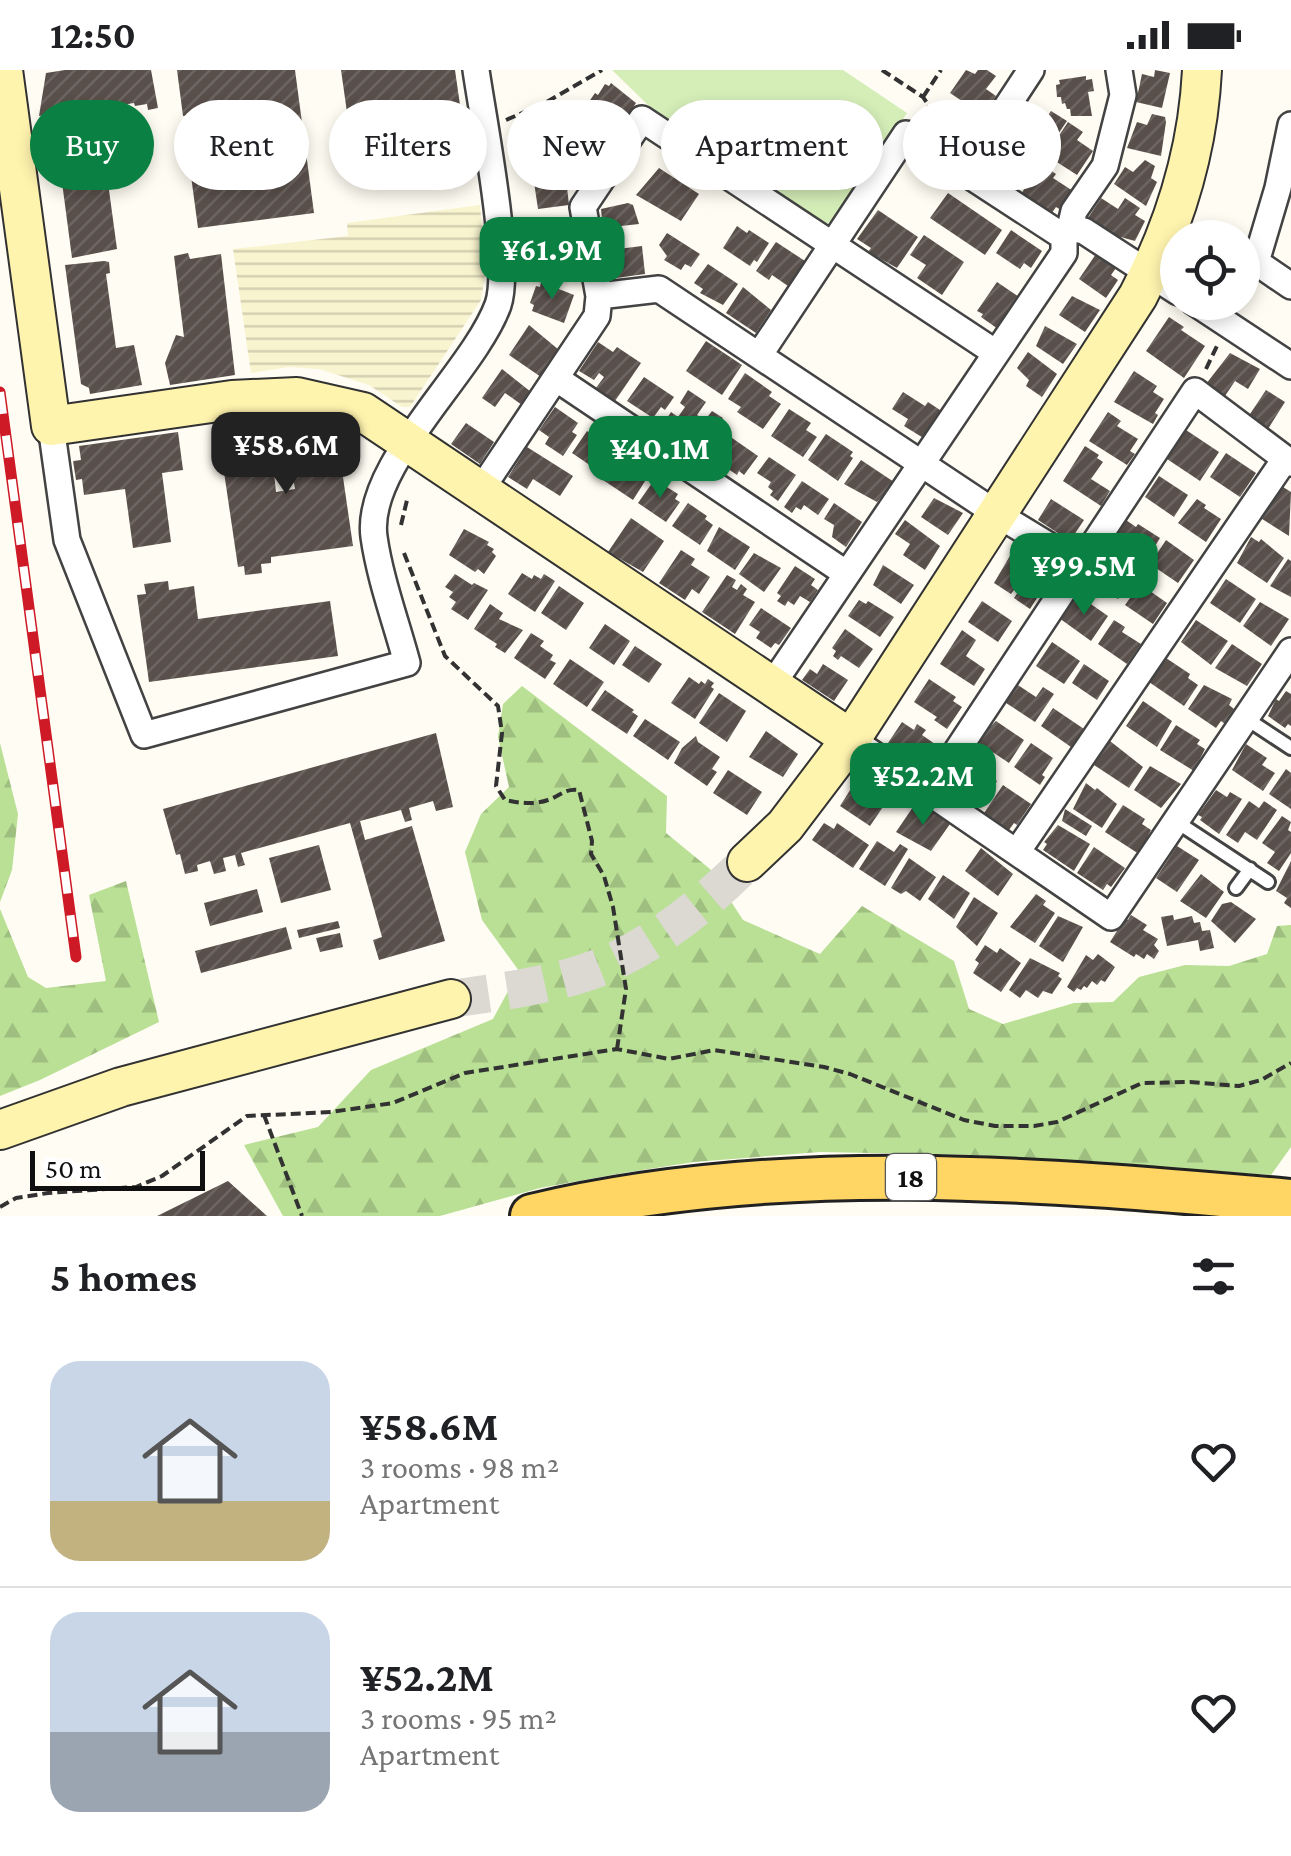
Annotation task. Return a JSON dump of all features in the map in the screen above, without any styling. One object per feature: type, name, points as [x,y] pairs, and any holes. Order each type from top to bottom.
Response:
[{"type":"main road","name":"18","points":[[532,1216],[599,1201],[769,1180],[829,1178],[977,1178],[1291,1201]]},
{"type":"street","points":[[3,70],[67,540],[144,734],[407,662],[373,534],[377,499],[409,443],[478,340],[498,303],[503,266],[476,70]]},
{"type":"street","points":[[1011,100],[1031,70]]},
{"type":"street","points":[[772,685],[1064,253],[1074,211],[1105,166],[1123,95],[1120,70]]},
{"type":"street","points":[[1174,220],[1192,156],[1202,70]]},
{"type":"street","points":[[480,491],[597,316],[599,296],[583,207],[642,118],[996,353]]},
{"type":"street","points":[[1291,126],[1256,262],[1291,286]]},
{"type":"street","points":[[760,354],[903,139]]},
{"type":"street","points":[[995,190],[1067,232],[1084,230],[1160,280]]},
{"type":"street","points":[[747,862],[784,826],[850,740],[1112,339],[1160,287]]},
{"type":"street","points":[[599,296],[659,288],[996,514],[1079,564]]},
{"type":"street","points":[[1221,320],[1291,366]]},
{"type":"street","points":[[557,379],[847,574]]},
{"type":"street","points":[[929,793],[1194,391],[1288,461],[1017,852]]},
{"type":"street","points":[[51,426],[232,400],[297,397],[363,412],[1112,917],[1291,651]]},
{"type":"street","points":[[0,1130],[121,1087],[451,999]]},
{"type":"lane","points":[[1247,719],[1291,748]]},
{"type":"lane","points":[[1177,822],[1268,882]]},
{"type":"lane","points":[[1236,888],[1250,869]]},
{"type":"path","points":[[501,121],[543,104],[602,70]]},
{"type":"path","points":[[882,70],[922,97],[941,70]]},
{"type":"path","points":[[399,532],[410,486]]},
{"type":"path","points":[[401,542],[445,656],[498,706],[502,733],[496,786],[505,800],[524,804],[548,800],[570,788],[579,790],[592,840],[591,854],[604,876],[613,906],[626,989],[617,1049]]},
{"type":"path","points":[[0,1207],[16,1198],[48,1193],[136,1187],[162,1176],[247,1116],[331,1112],[393,1103],[465,1073],[617,1049],[669,1059],[714,1050],[824,1067],[964,1120],[995,1126],[1057,1122],[1142,1083],[1239,1086],[1261,1080],[1291,1063]]},
{"type":"path","points":[[264,1115],[302,1216]]},
{"type":"shaded area","points":[[480,205],[486,269],[481,300],[410,407],[402,407],[369,385],[319,369],[289,367],[251,373],[233,249],[348,236],[347,223]]},
{"type":"green space","points":[[612,70],[843,70],[903,110],[903,119],[883,149],[883,100],[661,100],[661,115]]},
{"type":"green space","points":[[771,190],[856,190],[836,220],[822,225]]},
{"type":"green space","points":[[522,686],[667,796],[666,833],[710,869],[743,920],[820,954],[862,906],[954,961],[969,1009],[1003,1024],[1074,1003],[1113,1002],[1139,977],[1185,965],[1229,966],[1267,954],[1277,926],[1291,925],[1291,1147],[1271,1175],[975,1155],[820,1152],[694,1162],[617,1174],[540,1188],[440,1216],[283,1216],[244,1145],[318,1127],[371,1070],[493,1019],[519,971],[482,920],[465,852],[481,814],[509,787],[498,737],[503,704]]},
{"type":"green space","points":[[0,743],[18,814],[12,870],[0,902]]},
{"type":"green space","points":[[126,881],[159,1022],[0,1096],[0,909],[28,977],[46,988],[106,981],[89,895]]},
{"type":"building","points":[[151,70],[158,108],[154,109],[154,100],[42,100],[46,73]]},
{"type":"building","points":[[177,70],[295,70],[299,100],[181,100]]},
{"type":"building","points":[[341,70],[455,70],[459,100],[345,100]]},
{"type":"building","points":[[966,70],[975,74],[987,70],[996,76],[986,89],[996,96],[993,100],[960,100],[950,93]]},
{"type":"building","points":[[1155,70],[1170,73],[1162,108],[1136,102],[1142,74],[1154,77]]},
{"type":"building","points":[[1086,76],[1086,80],[1092,79],[1094,91],[1088,92],[1092,116],[1071,116],[1070,109],[1057,97],[1056,85],[1059,80]]},
{"type":"building","points":[[611,83],[632,100],[590,100],[605,84]]},
{"type":"building","points":[[1152,114],[1165,117],[1161,156],[1127,148],[1137,122],[1147,125]]},
{"type":"building","points":[[1068,122],[1083,132],[1077,140],[1093,151],[1077,175],[1061,165],[1061,132]]},
{"type":"building","points":[[1145,160],[1155,166],[1151,178],[1157,182],[1146,206],[1114,184],[1125,167],[1133,172]]},
{"type":"building","points":[[659,168],[661,190],[693,190],[699,194],[681,221],[636,195]]},
{"type":"building","points":[[309,175],[314,213],[198,228],[193,190],[309,190]]},
{"type":"building","points":[[1061,183],[1073,191],[1061,210],[1056,207],[1051,214],[1021,194],[1024,190],[1061,190]]},
{"type":"building","points":[[63,190],[109,190],[117,249],[72,258]]},
{"type":"building","points":[[535,190],[567,190],[569,205],[538,209]]},
{"type":"building","points":[[948,193],[1002,230],[985,255],[930,218]]},
{"type":"building","points":[[1101,198],[1118,209],[1125,198],[1140,208],[1135,215],[1145,221],[1135,241],[1117,236],[1088,218]]},
{"type":"building","points":[[633,205],[639,224],[603,228],[601,209]]},
{"type":"building","points":[[878,210],[918,237],[897,268],[868,252],[871,248],[857,239]]},
{"type":"building","points":[[560,217],[562,235],[572,234],[575,259],[536,264],[530,222]]},
{"type":"building","points":[[737,226],[769,243],[750,266],[723,248]]},
{"type":"building","points":[[1011,230],[1042,251],[1031,268],[1024,263],[1020,269],[996,253]]},
{"type":"building","points":[[667,233],[700,254],[691,267],[685,264],[681,270],[664,260],[667,256],[659,245]]},
{"type":"building","points":[[924,235],[964,262],[942,295],[917,278],[926,265],[910,255]]},
{"type":"building","points":[[776,242],[805,261],[788,286],[772,275],[769,280],[756,271]]},
{"type":"building","points":[[642,246],[645,274],[609,279],[607,256],[619,255],[618,249]]},
{"type":"building","points":[[188,253],[190,259],[221,254],[235,375],[170,385],[165,363],[176,335],[184,337],[174,256]]},
{"type":"building","points":[[1096,254],[1116,268],[1111,275],[1118,280],[1106,298],[1079,279]]},
{"type":"building","points":[[109,262],[110,273],[106,274],[116,348],[134,345],[142,385],[90,394],[89,388],[81,384],[65,265]]},
{"type":"building","points":[[708,264],[738,284],[723,305],[700,293],[703,289],[694,283]]},
{"type":"building","points":[[541,282],[574,295],[564,323],[532,311],[534,305],[530,303]]},
{"type":"building","points":[[997,282],[1019,297],[998,329],[977,311]]},
{"type":"building","points":[[743,287],[771,310],[756,333],[726,313]]},
{"type":"building","points":[[1072,296],[1100,310],[1085,332],[1059,315]]},
{"type":"building","points":[[1167,320],[1184,327],[1181,330],[1205,346],[1184,378],[1146,351]]},
{"type":"building","points":[[529,325],[559,350],[541,377],[509,355]]},
{"type":"building","points":[[1045,326],[1077,344],[1063,364],[1036,346]]},
{"type":"building","points":[[706,341],[742,365],[722,395],[686,371]]},
{"type":"building","points":[[598,342],[613,352],[617,347],[641,363],[615,401],[596,388],[604,377],[599,373],[594,380],[579,371]]},
{"type":"building","points":[[1028,352],[1057,374],[1042,397],[1026,386],[1029,380],[1017,368]]},
{"type":"building","points":[[1230,353],[1260,369],[1248,389],[1235,381],[1225,396],[1206,384]]},
{"type":"building","points":[[502,369],[531,392],[522,405],[505,393],[495,407],[482,398]]},
{"type":"building","points":[[1134,371],[1157,386],[1153,392],[1164,399],[1153,424],[1114,402]]},
{"type":"building","points":[[745,373],[772,392],[769,396],[781,404],[763,429],[737,412],[741,407],[728,399]]},
{"type":"building","points":[[644,377],[674,397],[653,418],[627,401]]},
{"type":"building","points":[[688,390],[706,402],[697,415],[705,420],[712,411],[723,418],[710,438],[691,425],[679,442],[660,429],[671,412],[678,417],[685,407],[680,403]]},
{"type":"building","points":[[1266,390],[1285,402],[1268,429],[1250,414]]},
{"type":"building","points":[[903,392],[943,412],[925,439],[904,426],[908,419],[892,409]]},
{"type":"building","points":[[555,407],[578,423],[572,432],[577,435],[563,456],[545,444],[549,437],[539,430]]},
{"type":"building","points":[[789,409],[811,423],[806,430],[817,437],[803,457],[771,436]]},
{"type":"building","points":[[1108,412],[1121,421],[1117,426],[1138,439],[1130,451],[1135,454],[1127,465],[1089,441]]},
{"type":"building","points":[[466,423],[494,442],[480,464],[451,444]]},
{"type":"building","points":[[336,429],[353,546],[271,557],[271,563],[261,564],[262,573],[245,575],[244,566],[238,567],[220,445]],"holes":[[[292,470],[295,489],[276,492],[274,473]]]},
{"type":"building","points":[[1186,430],[1219,452],[1200,481],[1167,459]]},
{"type":"building","points":[[587,431],[608,445],[604,451],[611,455],[600,472],[572,453]]},
{"type":"building","points":[[722,431],[758,456],[744,475],[739,471],[737,475],[706,454]]},
{"type":"building","points":[[178,432],[183,470],[162,473],[171,542],[133,548],[125,489],[84,495],[82,479],[76,480],[73,461],[81,460],[79,446]]},
{"type":"building","points":[[826,434],[853,452],[838,481],[808,460]]},
{"type":"building","points":[[1085,446],[1103,462],[1091,479],[1110,491],[1101,506],[1063,481]]},
{"type":"building","points":[[527,447],[573,476],[560,496],[533,479],[527,489],[508,477]]},
{"type":"building","points":[[1226,453],[1256,473],[1240,497],[1210,477]]},
{"type":"building","points":[[769,457],[796,475],[778,501],[770,495],[771,482],[757,473]]},
{"type":"building","points":[[618,458],[647,478],[633,500],[603,480]]},
{"type":"building","points":[[861,460],[894,482],[877,502],[844,484]]},
{"type":"building","points":[[1159,476],[1188,495],[1174,517],[1145,497]]},
{"type":"building","points":[[802,481],[829,499],[818,515],[804,505],[792,513],[784,507]]},
{"type":"building","points":[[652,483],[678,494],[675,499],[680,502],[666,522],[638,503]]},
{"type":"building","points":[[1283,487],[1291,492],[1289,536],[1259,517]]},
{"type":"building","points":[[934,498],[963,513],[948,535],[921,517]]},
{"type":"building","points":[[1051,499],[1084,520],[1070,541],[1038,520]]},
{"type":"building","points":[[1197,499],[1221,519],[1206,542],[1178,523]]},
{"type":"building","points":[[688,503],[713,525],[700,545],[672,526]]},
{"type":"building","points":[[834,503],[862,522],[846,547],[832,537],[834,525],[824,519]]},
{"type":"building","points":[[631,518],[664,541],[643,572],[608,552]]},
{"type":"building","points":[[905,520],[940,546],[925,570],[903,555],[910,544],[895,534]]},
{"type":"building","points":[[1126,520],[1160,538],[1147,559],[1114,538]]},
{"type":"building","points":[[719,527],[750,547],[735,570],[707,551]]},
{"type":"building","points":[[464,529],[489,542],[487,545],[494,549],[496,556],[484,574],[449,555]]},
{"type":"building","points":[[1251,537],[1259,542],[1261,539],[1284,558],[1267,583],[1237,563]]},
{"type":"building","points":[[1166,540],[1194,560],[1178,583],[1150,564]]},
{"type":"building","points":[[1014,549],[1048,567],[1036,588],[1022,579],[1011,594],[994,583]]},
{"type":"building","points":[[681,550],[695,559],[691,565],[710,577],[699,594],[692,589],[685,600],[659,583]]},
{"type":"building","points":[[754,553],[781,568],[764,592],[739,574]]},
{"type":"building","points":[[1103,559],[1121,567],[1132,579],[1118,599],[1089,580]]},
{"type":"building","points":[[1288,559],[1291,561],[1291,597],[1270,586]]},
{"type":"building","points":[[883,565],[914,585],[901,604],[873,585]]},
{"type":"building","points":[[795,566],[815,579],[811,585],[818,590],[810,602],[800,596],[794,605],[788,601],[785,606],[777,601],[781,596],[777,593]]},
{"type":"building","points":[[522,573],[532,579],[534,575],[541,579],[544,574],[555,581],[535,612],[508,594]]},
{"type":"building","points":[[455,574],[488,590],[468,620],[451,609],[456,602],[449,597],[453,592],[445,587]]},
{"type":"building","points":[[727,575],[736,580],[732,587],[737,590],[741,584],[747,589],[743,595],[755,602],[735,634],[702,612]]},
{"type":"building","points":[[1226,579],[1256,599],[1240,623],[1210,603]]},
{"type":"building","points":[[168,581],[169,590],[194,586],[198,619],[330,601],[338,656],[149,682],[137,595],[146,594],[144,584]]},
{"type":"building","points":[[1140,584],[1167,603],[1153,624],[1125,605]]},
{"type":"building","points":[[1023,585],[1039,595],[1030,609],[1014,598]]},
{"type":"building","points":[[559,586],[584,603],[566,630],[541,613]]},
{"type":"building","points":[[1073,597],[1083,604],[1085,600],[1108,616],[1091,641],[1059,618]]},
{"type":"building","points":[[859,600],[866,604],[868,601],[894,617],[880,637],[848,616]]},
{"type":"building","points":[[982,601],[1012,621],[998,642],[968,622]]},
{"type":"building","points":[[1260,602],[1289,619],[1271,646],[1243,626]]},
{"type":"building","points":[[490,604],[503,613],[499,619],[523,630],[505,653],[474,629]]},
{"type":"building","points":[[761,608],[791,628],[779,645],[775,643],[771,648],[756,638],[760,632],[749,625]]},
{"type":"building","points":[[1114,620],[1125,627],[1122,632],[1141,644],[1127,664],[1098,644]]},
{"type":"building","points":[[1196,620],[1228,641],[1211,665],[1181,642]]},
{"type":"building","points":[[605,624],[630,641],[614,665],[589,648]]},
{"type":"building","points":[[845,629],[873,649],[859,668],[841,656],[838,660],[833,656],[836,651],[832,648]]},
{"type":"building","points":[[962,630],[976,640],[966,656],[985,669],[974,686],[940,664]]},
{"type":"building","points":[[531,633],[544,641],[540,646],[553,655],[550,660],[556,663],[545,679],[514,658]]},
{"type":"building","points":[[1052,642],[1080,661],[1064,684],[1036,666]]},
{"type":"building","points":[[1232,644],[1262,664],[1247,686],[1215,668]]},
{"type":"building","points":[[635,646],[662,664],[649,683],[622,665]]},
{"type":"building","points":[[1166,658],[1190,674],[1188,678],[1198,685],[1184,706],[1149,682]]},
{"type":"building","points":[[570,659],[604,682],[587,707],[553,684]]},
{"type":"building","points":[[823,664],[848,680],[834,701],[802,680],[810,669],[817,674]]},
{"type":"building","points":[[1084,664],[1109,681],[1097,700],[1072,683]]},
{"type":"building","points":[[689,677],[699,684],[708,679],[714,683],[695,719],[671,703]]},
{"type":"building","points":[[929,679],[956,697],[953,701],[962,707],[947,729],[914,702]]},
{"type":"building","points":[[1015,683],[1036,697],[1043,687],[1054,694],[1035,722],[1003,701]]},
{"type":"building","points":[[1204,685],[1232,699],[1229,705],[1234,709],[1225,724],[1221,721],[1216,728],[1188,709]]},
{"type":"building","points":[[605,690],[638,716],[627,734],[591,710]]},
{"type":"building","points":[[1286,691],[1291,694],[1291,726],[1285,728],[1268,716],[1276,699],[1279,701]]},
{"type":"building","points":[[719,693],[746,711],[727,742],[699,723]]},
{"type":"building","points":[[1143,701],[1172,721],[1157,747],[1126,726]]},
{"type":"building","points":[[1053,708],[1084,729],[1071,747],[1041,726]]},
{"type":"building","points":[[645,719],[680,742],[668,760],[633,736]]},
{"type":"building","points":[[996,721],[1024,740],[1009,763],[976,741],[984,728],[987,730]]},
{"type":"building","points":[[902,722],[914,730],[917,724],[926,730],[922,735],[935,744],[921,765],[888,743]]},
{"type":"building","points":[[1176,725],[1200,740],[1197,744],[1205,749],[1194,771],[1160,750]]},
{"type":"building","points":[[766,731],[798,754],[783,777],[749,757]]},
{"type":"building","points":[[436,733],[453,807],[436,811],[433,801],[409,808],[412,820],[405,822],[401,810],[360,821],[365,840],[412,826],[445,941],[379,960],[373,940],[382,937],[350,823],[241,853],[245,865],[238,867],[235,855],[223,858],[226,871],[214,874],[210,861],[197,865],[198,871],[185,874],[163,809]]},
{"type":"building","points":[[696,736],[698,742],[720,757],[712,769],[717,772],[707,786],[674,763],[682,748]]},
{"type":"building","points":[[1110,741],[1143,767],[1129,788],[1094,765]]},
{"type":"building","points":[[1031,743],[1053,758],[1040,785],[1014,767]]},
{"type":"building","points":[[1246,744],[1267,758],[1262,765],[1275,773],[1263,791],[1232,770]]},
{"type":"building","points":[[963,763],[997,781],[981,808],[949,787],[953,781],[950,779]]},
{"type":"building","points":[[1150,766],[1181,784],[1161,808],[1134,790]]},
{"type":"building","points":[[1286,769],[1291,773],[1291,809],[1269,794]]},
{"type":"building","points":[[728,770],[762,792],[747,815],[713,793]]},
{"type":"building","points":[[859,783],[887,801],[870,826],[840,806],[854,784]]},
{"type":"building","points":[[1086,783],[1117,804],[1102,828],[1073,809]]},
{"type":"building","points":[[1003,785],[1031,804],[1009,830],[984,813]]},
{"type":"building","points":[[1216,790],[1227,797],[1230,792],[1242,799],[1219,834],[1198,815]]},
{"type":"building","points":[[1249,801],[1259,808],[1264,801],[1277,810],[1257,840],[1245,832],[1238,843],[1226,835]]},
{"type":"building","points":[[1123,805],[1145,819],[1142,824],[1151,830],[1139,854],[1105,832]]},
{"type":"building","points":[[913,807],[924,814],[931,811],[950,824],[931,851],[896,832]]},
{"type":"building","points":[[1065,809],[1092,826],[1086,836],[1062,821]]},
{"type":"building","points":[[1282,816],[1291,822],[1291,853],[1279,871],[1267,863],[1275,852],[1262,843]]},
{"type":"building","points":[[824,823],[834,829],[837,823],[869,845],[853,868],[812,840]]},
{"type":"building","points":[[1058,825],[1090,844],[1074,871],[1043,850],[1047,844],[1044,842]]},
{"type":"building","points":[[877,841],[894,852],[900,844],[908,849],[885,886],[859,869]]},
{"type":"building","points":[[319,845],[331,890],[281,903],[269,858]]},
{"type":"building","points":[[1177,846],[1199,860],[1177,892],[1156,878]]},
{"type":"building","points":[[1094,847],[1125,868],[1111,887],[1107,884],[1103,890],[1077,873]]},
{"type":"building","points":[[981,848],[1013,874],[998,896],[965,871]]},
{"type":"building","points":[[909,858],[936,877],[920,901],[906,891],[901,894],[891,888]]},
{"type":"building","points":[[1291,861],[1291,908],[1284,903],[1287,898],[1276,891]]},
{"type":"building","points":[[1201,874],[1224,892],[1206,918],[1180,901]]},
{"type":"building","points":[[943,875],[970,893],[954,919],[928,899]]},
{"type":"building","points":[[257,889],[263,912],[210,926],[204,903]]},
{"type":"building","points":[[1036,894],[1055,913],[1035,943],[1010,927]]},
{"type":"building","points":[[974,897],[998,913],[977,946],[956,927]]},
{"type":"building","points":[[1231,902],[1256,919],[1235,943],[1211,921],[1222,904]]},
{"type":"building","points":[[1131,915],[1147,925],[1143,930],[1158,939],[1154,945],[1159,951],[1154,959],[1147,954],[1144,959],[1136,954],[1134,957],[1110,942]]},
{"type":"building","points":[[1173,915],[1174,920],[1192,916],[1194,923],[1200,922],[1202,931],[1210,930],[1214,948],[1200,951],[1198,940],[1167,946],[1161,917]]},
{"type":"building","points":[[1058,916],[1083,927],[1063,962],[1039,946]]},
{"type":"building","points":[[338,921],[340,928],[299,938],[297,930]]},
{"type":"building","points":[[286,927],[292,949],[201,973],[195,951]]},
{"type":"building","points":[[340,933],[343,947],[320,952],[316,938]]},
{"type":"building","points":[[985,945],[997,953],[1000,948],[1021,963],[1001,992],[973,973],[979,963],[975,960]]},
{"type":"building","points":[[1098,954],[1115,967],[1105,982],[1101,980],[1097,985],[1092,981],[1087,988],[1074,992],[1067,987],[1086,955],[1093,960]]},
{"type":"building","points":[[1030,958],[1060,973],[1062,979],[1052,994],[1043,991],[1038,998],[1026,990],[1020,998],[1009,990]]},
{"type":"building","points":[[228,1181],[267,1216],[157,1216]]},
{"type":"tunnel","points":[[451,999],[552,982],[610,963],[683,919],[747,862]]},
{"type":"railway","points":[[0,392],[76,957]]}]
